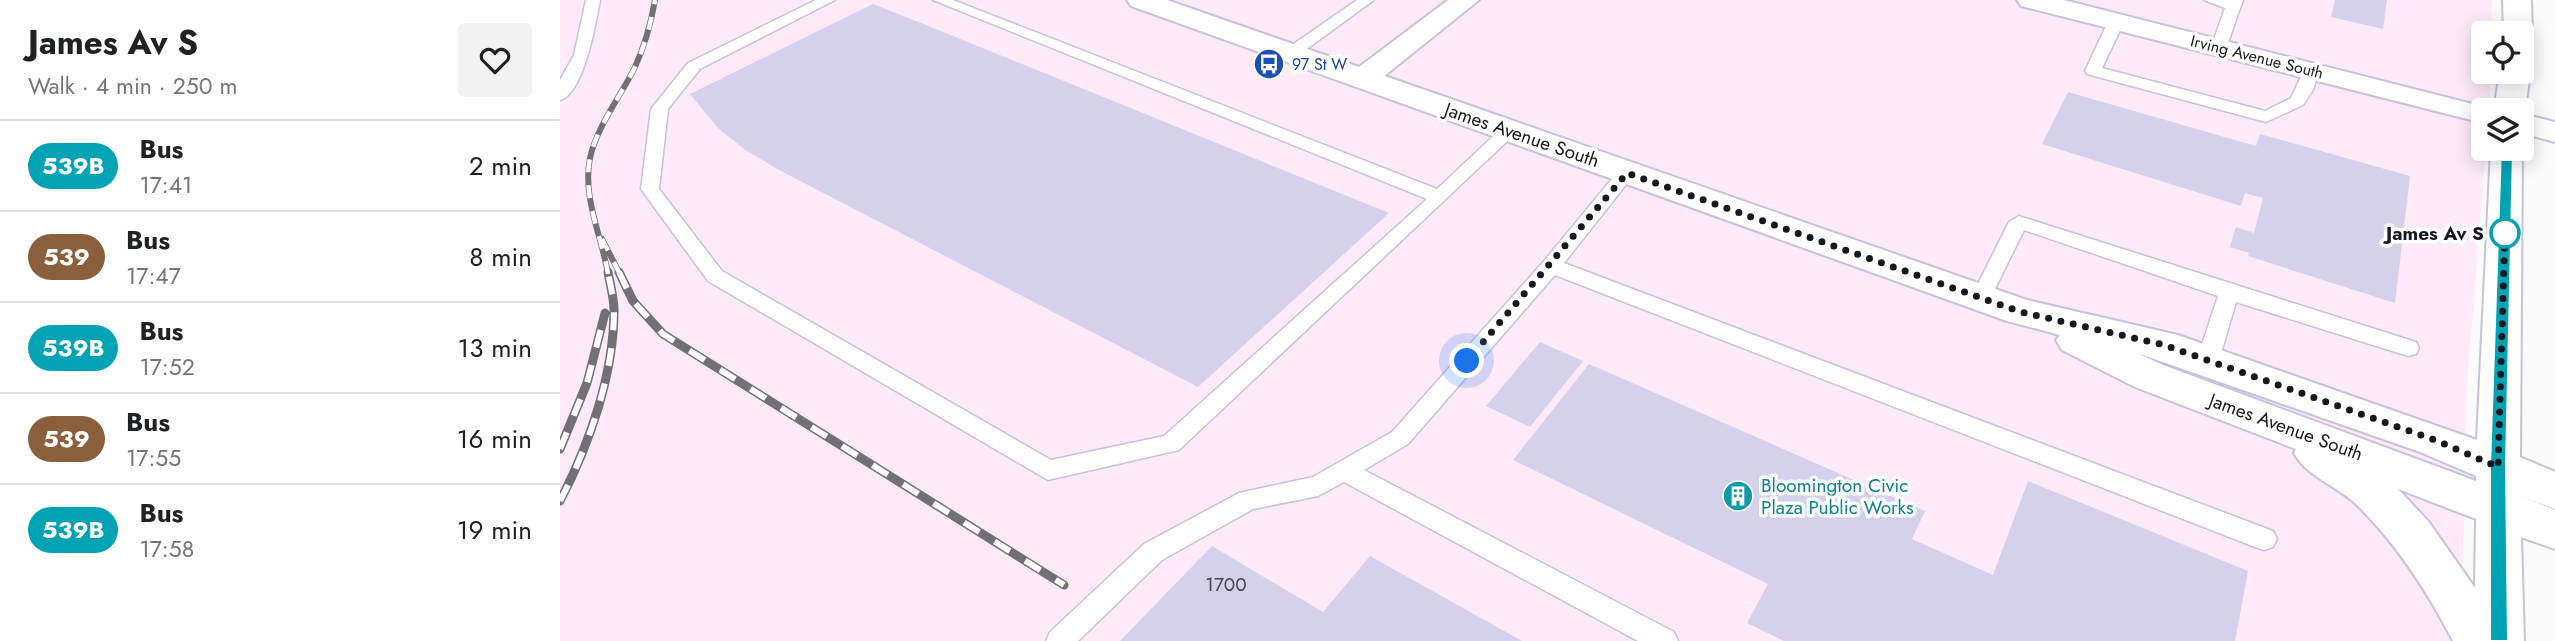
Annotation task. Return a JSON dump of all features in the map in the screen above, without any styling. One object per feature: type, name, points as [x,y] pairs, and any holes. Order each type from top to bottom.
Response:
[{"type":"street","name":"James Avenue South","points":[[1141,0],[2021,312],[2149,376],[2210,380],[2498,487],[2555,491]]},
{"type":"street","points":[[1362,79],[1465,0]]},
{"type":"street","name":"Irving Avenue South","points":[[2031,0],[2471,111]]},
{"type":"street","points":[[2517,0],[2518,21]]},
{"type":"street","points":[[2534,127],[2555,131]]},
{"type":"street","points":[[2499,641],[2498,487],[2507,161]]},
{"type":"street","points":[[2210,380],[2333,462],[2376,498],[2411,532],[2438,566],[2479,641]]},
{"type":"street","name":"James Avenue South","points":[[2498,487],[2555,530]]},
{"type":"lane","points":[[560,95],[582,55],[593,0]]},
{"type":"lane","points":[[828,0],[694,65],[660,109],[650,189],[715,276],[1048,470],[1171,444],[1509,131]]},
{"type":"lane","points":[[940,0],[1440,197]]},
{"type":"lane","points":[[1292,54],[1367,0]]},
{"type":"lane","points":[[2211,0],[2235,3],[2219,48]]},
{"type":"lane","points":[[2116,22],[2093,71],[2266,117],[2284,111],[2305,95],[2311,71]]},
{"type":"lane","points":[[1060,641],[1153,552],[1248,500],[1318,486],[1400,438],[1551,266],[1627,173]]},
{"type":"lane","points":[[1981,298],[2019,222],[2408,348]]},
{"type":"lane","points":[[1551,266],[2264,539]]},
{"type":"lane","points":[[2210,380],[2229,292]]},
{"type":"lane","points":[[1345,471],[1664,641]]},
{"type":"shaded area","points":[[560,0],[2492,0],[2491,21],[2471,21],[2471,84],[2490,84],[2490,98],[2471,98],[2471,161],[2485,161],[2466,399],[2461,641],[560,641]]},
{"type":"building","points":[[2335,0],[2387,0],[2383,29],[2331,17]]},
{"type":"building","points":[[873,4],[1389,213],[1198,387],[781,171],[744,149],[718,128],[690,94]]},
{"type":"building","points":[[2068,92],[2256,146],[2260,134],[2410,176],[2395,303],[2248,256],[2249,253],[2230,247],[2236,227],[2254,233],[2263,198],[2245,193],[2241,206],[2042,144]]},
{"type":"building","points":[[1540,342],[1583,361],[1530,427],[1486,406]]},
{"type":"building","name":"Bloomington Civic Plaza Public Works","points":[[1589,364],[1925,511],[1912,539],[1993,575],[2028,481],[2248,571],[2235,641],[1784,641],[1747,623],[1768,584],[1513,460]]},
{"type":"building","points":[[1212,546],[1323,612],[1370,556],[1522,641],[1120,641]]},
{"type":"railway","points":[[608,274],[591,202],[588,173],[590,158],[604,123],[639,59],[655,0]]},
{"type":"railway","points":[[602,239],[619,273]]},
{"type":"railway","points":[[560,501],[581,457],[605,384],[614,310],[608,272]]},
{"type":"railway","points":[[619,273],[633,301],[663,334],[1064,585]]},
{"type":"railway","points":[[560,449],[587,383],[605,313]]},
{"type":"bus line","name":"539B","points":[[2499,641],[2498,467],[2507,161]]},
{"type":"place","name":"97 St W","points":[[1269,64]]},
{"type":"place","name":"James Av S","points":[[2505,233]]},
{"type":"place","name":"Bloomington Civic Plaza Public Works","points":[[1738,496]]},
{"type":"route","points":[[1467,361],[1551,266],[1627,173],[2021,312],[2164,345],[2435,440],[2498,467],[2505,227],[2505,233]]}]
